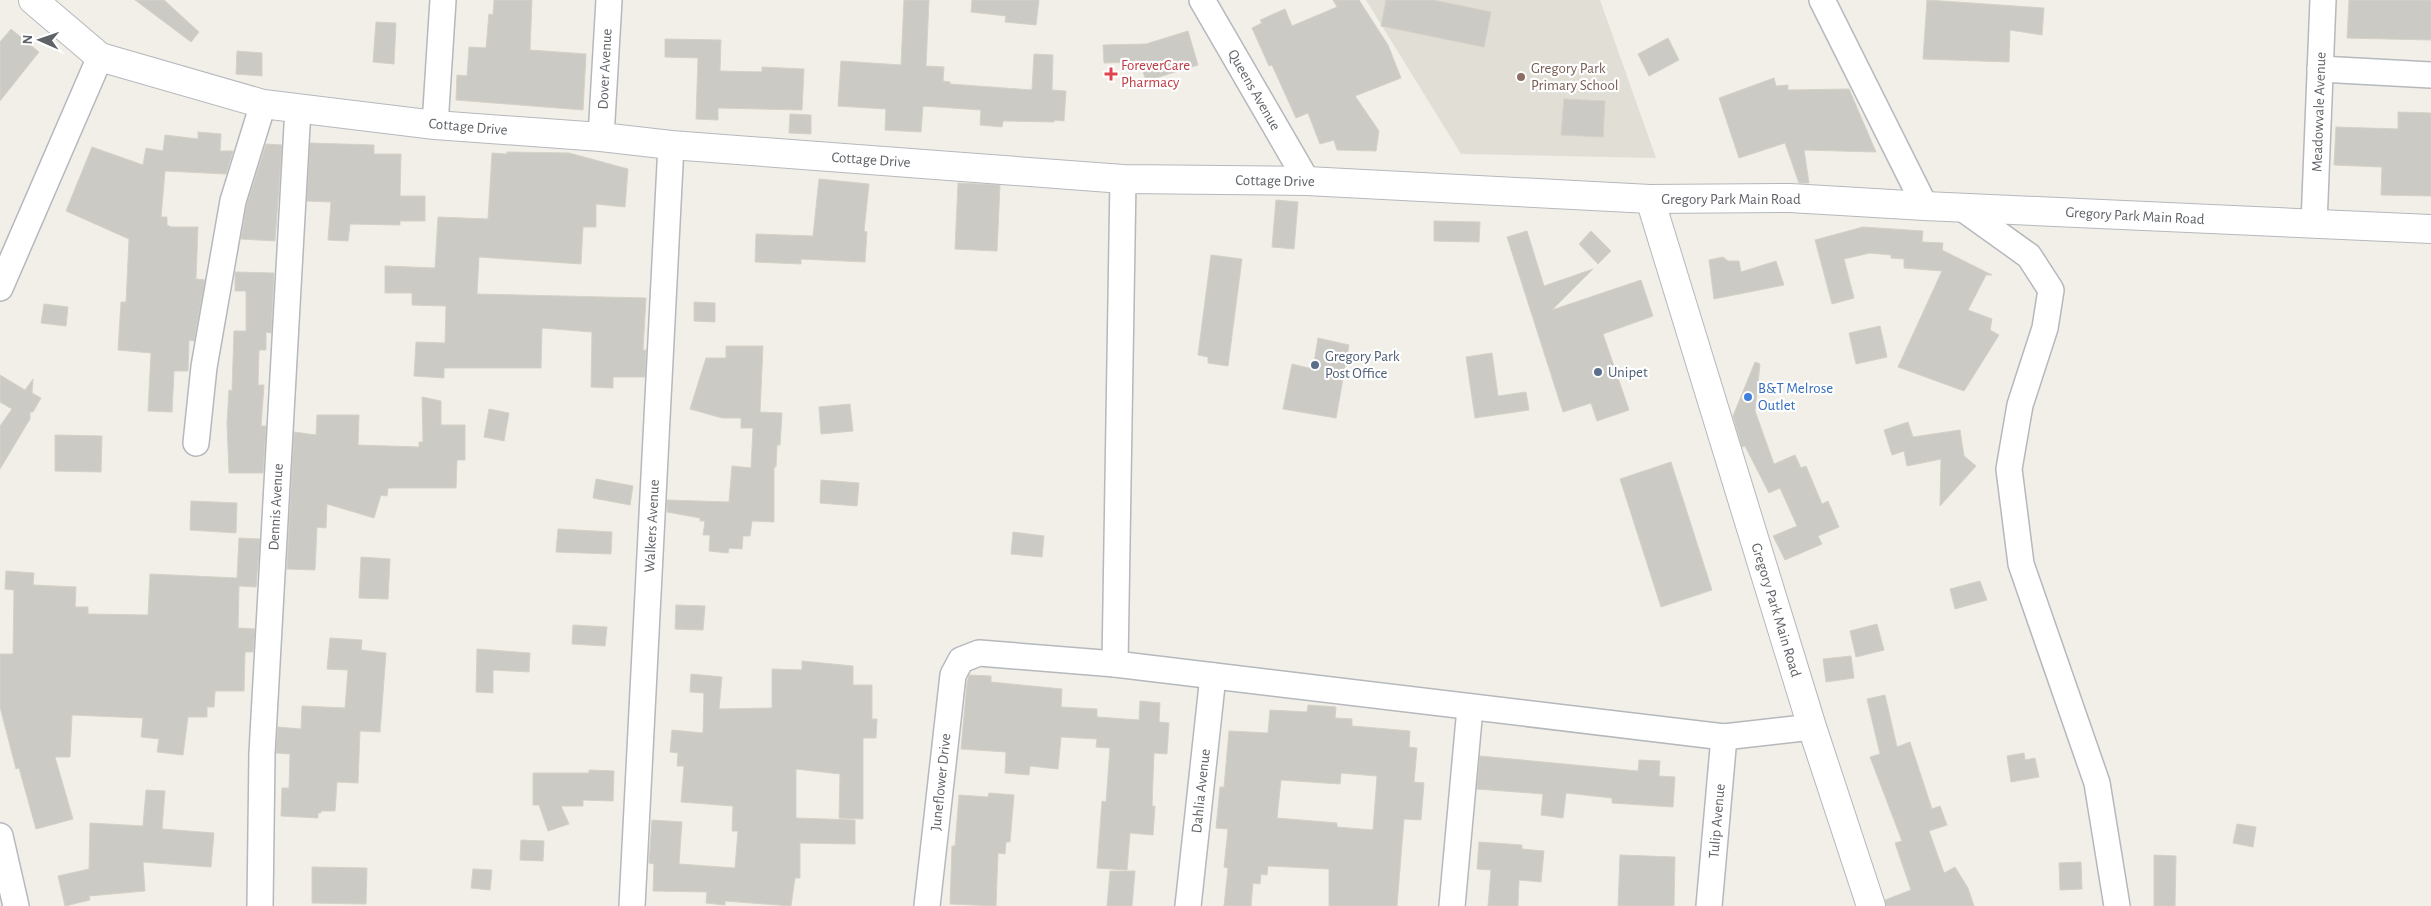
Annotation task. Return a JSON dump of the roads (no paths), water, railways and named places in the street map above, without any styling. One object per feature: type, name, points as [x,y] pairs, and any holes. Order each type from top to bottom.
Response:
[{"type":"street","points":[[0,288],[100,57],[33,0]]},
{"type":"street","points":[[435,125],[443,0]]},
{"type":"street","name":"Dover Avenue","points":[[601,137],[609,0]]},
{"type":"street","name":"Queens Avenue","points":[[1202,0],[1307,181]]},
{"type":"street","points":[[1822,0],[1925,206]]},
{"type":"street","name":"Meadowvale Avenue","points":[[2314,224],[2323,0]]},
{"type":"street","name":"Cottage Drive","points":[[100,57],[262,104],[435,125],[1123,179],[1307,181],[1650,199]]},
{"type":"street","points":[[2320,69],[2431,75]]},
{"type":"street","points":[[196,443],[204,367],[233,201],[262,104]]},
{"type":"street","name":"Dennis Avenue","points":[[260,906],[262,753],[298,108]]},
{"type":"street","name":"Walkers Avenue","points":[[632,906],[671,145]]},
{"type":"street","points":[[1123,179],[1116,664],[1724,737],[1812,727]]},
{"type":"street","name":"Gregory Park Main Road","points":[[1871,906],[1812,727],[1650,199],[1790,198],[1962,208],[2431,229]]},
{"type":"street","points":[[1962,208],[2029,256],[2051,290],[2044,328],[2020,405],[2009,469],[2021,564],[2097,783],[2117,906]]},
{"type":"street","name":"Juneflower Drive","points":[[927,906],[953,675],[961,660],[979,654],[1116,664]]},
{"type":"street","name":"Dahlia Avenue","points":[[1188,906],[1213,676]]},
{"type":"street","points":[[1452,906],[1470,708]]},
{"type":"street","name":"Tulip Avenue","points":[[1709,906],[1724,737]]},
{"type":"street","points":[[0,836],[16,906]]},
{"type":"place","name":"ForeverCare Pharmacy","points":[[1111,74]]},
{"type":"place","name":"Gregory Park Primary School","points":[[1521,77]]},
{"type":"place","name":"Gregory Park Post Office","points":[[1315,365]]},
{"type":"place","name":"Unipet","points":[[1598,372]]},
{"type":"place","name":"B&T Melrose Outlet","points":[[1748,397]]}]
